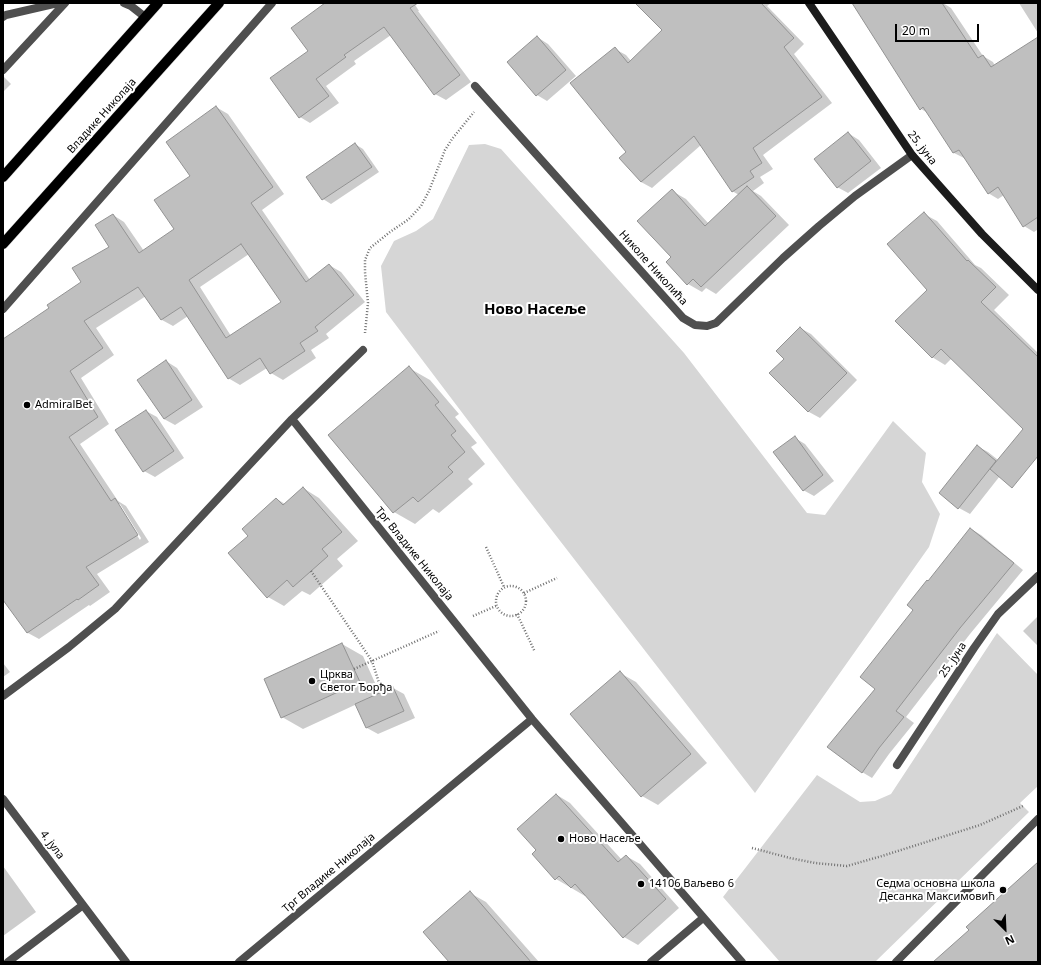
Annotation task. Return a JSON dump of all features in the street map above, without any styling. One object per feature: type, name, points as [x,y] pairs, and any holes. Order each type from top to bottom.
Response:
[{"type":"main road","points":[[3,177],[158,3]]},
{"type":"main road","name":"Владике Николаја","points":[[3,244],[219,3]]},
{"type":"street","points":[[3,17],[58,3]]},
{"type":"street","points":[[3,70],[65,3]]},
{"type":"street","points":[[124,3],[131,6],[145,17]]},
{"type":"street","points":[[3,309],[272,3]]},
{"type":"street","name":"25. јуна","points":[[809,3],[912,154],[982,234],[1038,290]]},
{"type":"street","name":"Николе Николића","points":[[475,86],[683,318],[695,325],[707,326],[716,323],[783,258],[819,226],[855,196],[912,154]]},
{"type":"street","points":[[3,696],[69,648],[115,608],[292,419],[363,350]]},
{"type":"street","name":"Трг Владике Николаја","points":[[239,962],[532,719],[292,419]]},
{"type":"street","name":"25. јуна","points":[[897,765],[998,614],[1038,576]]},
{"type":"street","points":[[532,719],[742,962]]},
{"type":"street","name":"4. јула","points":[[3,799],[126,962]]},
{"type":"street","points":[[896,962],[1038,819]]},
{"type":"street","points":[[8,962],[83,905]]},
{"type":"street","points":[[651,962],[703,918]]},
{"type":"path","points":[[363,350],[368,303],[365,260],[370,248],[409,219],[421,206],[429,191],[445,150],[452,139],[486,98]]},
{"type":"path","points":[[486,548],[504,587]]},
{"type":"path","points":[[311,571],[372,662],[382,692]]},
{"type":"path","points":[[524,593],[557,578]]},
{"type":"path","points":[[515,586],[524,593],[526,601],[525,606],[517,614],[509,616],[500,612],[496,606],[496,598],[498,593],[504,587],[515,586]]},
{"type":"path","points":[[354,669],[496,606]]},
{"type":"path","points":[[517,614],[535,652]]},
{"type":"path","points":[[752,848],[815,863],[847,866],[980,825],[1030,803]]},
{"type":"shaded area","points":[[485,144],[501,149],[684,353],[807,513],[825,515],[893,421],[926,453],[922,482],[940,514],[929,547],[755,793],[513,480],[386,312],[381,266],[394,241],[416,231],[433,219],[469,145]]},
{"type":"shaded area","points":[[997,633],[1038,675],[1038,786],[1020,803],[1029,812],[875,962],[780,962],[723,897],[817,775],[860,802],[875,801],[891,794]]},
{"type":"building","points":[[325,3],[418,3],[410,8],[460,75],[434,95],[384,27],[344,55],[346,57],[316,79],[329,96],[299,118],[270,78],[308,51],[291,28]]},
{"type":"building","points":[[635,3],[761,3],[794,38],[784,47],[822,97],[753,148],[762,163],[750,171],[754,177],[732,192],[694,136],[641,182],[619,158],[626,152],[570,83],[615,47],[628,63],[662,30]]},
{"type":"building","points":[[852,3],[942,3],[978,58],[983,55],[991,67],[1038,37],[1038,217],[1023,227],[998,187],[988,194],[959,150],[953,153],[923,107],[920,110]]},
{"type":"building","points":[[537,36],[566,70],[536,96],[507,62]]},
{"type":"building","points":[[216,106],[273,187],[251,203],[306,282],[329,264],[354,295],[315,327],[318,331],[300,343],[305,351],[270,374],[260,358],[228,379],[181,307],[161,320],[138,287],[84,321],[103,348],[70,371],[98,417],[69,437],[111,501],[115,498],[138,535],[86,567],[99,585],[27,633],[3,600],[3,339],[49,308],[47,305],[81,282],[72,268],[109,247],[95,225],[113,214],[139,253],[174,229],[154,200],[190,176],[166,142]],"holes":[[[241,244],[281,302],[226,338],[189,280]]]},
{"type":"building","points":[[848,132],[871,161],[837,188],[814,159]]},
{"type":"building","points":[[355,143],[372,167],[322,200],[306,177]]},
{"type":"building","points":[[747,186],[776,216],[701,287],[693,279],[687,285],[666,262],[671,257],[637,221],[672,189],[705,226]]},
{"type":"building","points":[[924,212],[967,261],[968,260],[996,287],[981,302],[1038,357],[1038,456],[1012,488],[990,469],[1023,429],[941,349],[932,358],[895,321],[927,290],[887,244]]},
{"type":"building","points":[[800,327],[847,373],[808,412],[769,373],[784,359],[776,351]]},
{"type":"building","points":[[166,360],[192,400],[164,419],[137,380]]},
{"type":"building","points":[[409,366],[439,402],[435,405],[456,431],[451,435],[465,452],[448,467],[453,472],[418,502],[413,497],[393,513],[328,435]]},
{"type":"building","points":[[146,410],[174,451],[143,472],[115,430]]},
{"type":"building","points":[[795,436],[823,475],[803,491],[773,452]]},
{"type":"building","points":[[977,445],[996,461],[958,509],[939,493]]},
{"type":"building","points":[[303,487],[342,532],[322,549],[328,556],[293,587],[287,580],[267,598],[228,553],[248,536],[242,529],[276,498],[283,505]]},
{"type":"building","points":[[970,528],[1014,563],[960,628],[896,711],[904,717],[879,748],[862,773],[827,747],[875,689],[860,677],[913,610],[907,605]]},
{"type":"building","name":"Црква Светог Ђорђа","points":[[342,643],[360,682],[281,718],[264,679]]},
{"type":"building","points":[[620,671],[691,754],[641,797],[570,714]]},
{"type":"building","points":[[393,687],[404,711],[366,728],[355,704]]},
{"type":"building","points":[[556,794],[618,862],[626,855],[666,899],[623,938],[575,884],[571,888],[559,876],[555,880],[532,854],[536,850],[517,829]]},
{"type":"building","points":[[1038,862],[1038,962],[933,962],[969,930],[966,927]]},
{"type":"building","points":[[470,891],[531,962],[449,962],[423,932]]},
{"type":"place","name":"AdmiralBet","points":[[27,405]]},
{"type":"place","name":"Црква Светог Ђорђа","points":[[312,681]]},
{"type":"place","name":"Ново Насеље","points":[[561,839]]},
{"type":"place","name":"14106 Ваљево 6","points":[[641,884]]},
{"type":"place","name":"Седма основна школа Десанка Максимовић","points":[[1003,890]]},
{"type":"district","name":"Ново Насеље","points":[[535,310]]}]
